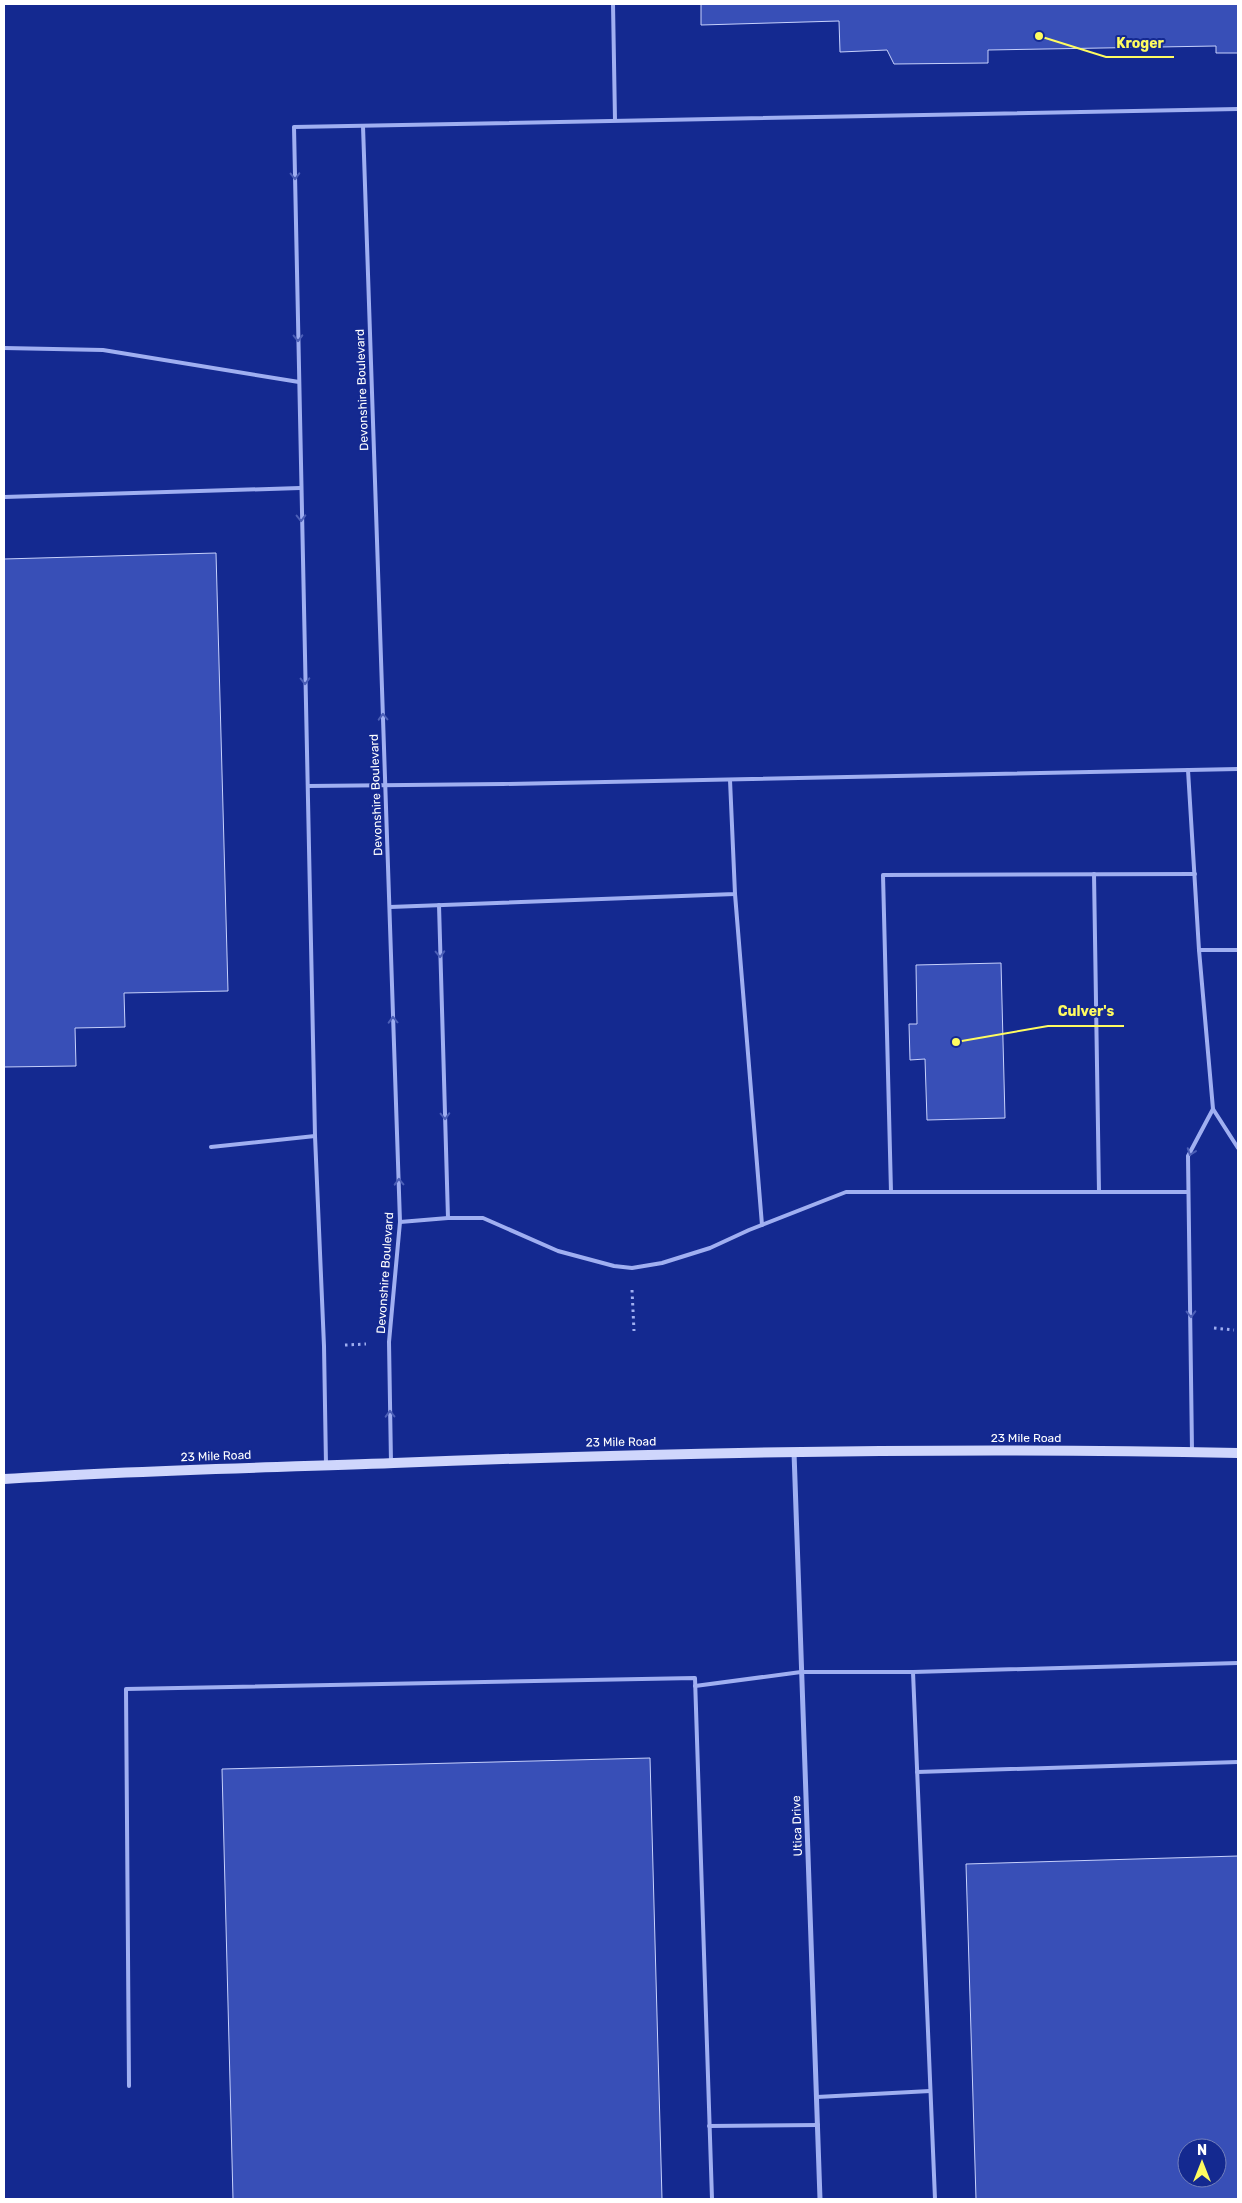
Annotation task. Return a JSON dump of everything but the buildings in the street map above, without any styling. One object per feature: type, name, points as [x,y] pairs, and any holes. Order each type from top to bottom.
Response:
[{"type":"main road","name":"23 Mile Road","points":[[4,1479],[172,1470],[584,1455],[794,1451],[1238,1453]]},
{"type":"street","name":"Utica Drive","points":[[794,1451],[820,2199]]},
{"type":"lane","points":[[613,4],[615,120]]},
{"type":"lane","points":[[326,1465],[324,1346],[315,1136],[300,488],[294,127],[1238,109]]},
{"type":"lane","name":"Devonshire Boulevard","points":[[363,126],[400,1222],[389,1342],[391,1463]]},
{"type":"lane","points":[[4,348],[103,350],[298,382]]},
{"type":"lane","points":[[4,497],[300,488]]},
{"type":"lane","points":[[308,786],[730,780],[1238,769]]},
{"type":"lane","points":[[1188,770],[1199,950],[1213,1109],[1238,1148]]},
{"type":"lane","points":[[730,780],[735,894],[762,1225]]},
{"type":"lane","points":[[1094,874],[1099,1192]]},
{"type":"lane","points":[[890,1192],[883,875],[1195,874]]},
{"type":"lane","points":[[390,907],[735,894]]},
{"type":"lane","points":[[439,905],[448,1218]]},
{"type":"lane","points":[[1199,950],[1238,950]]},
{"type":"lane","points":[[1192,1452],[1188,1156],[1213,1109]]},
{"type":"lane","points":[[211,1147],[315,1136]]},
{"type":"lane","points":[[400,1222],[448,1218],[483,1218],[558,1251],[614,1266],[632,1268],[662,1263],[710,1248],[846,1192],[1188,1192]]},
{"type":"lane","points":[[695,1686],[801,1672],[913,1672],[1238,1663]]},
{"type":"lane","points":[[913,1672],[935,2199]]},
{"type":"lane","points":[[129,2086],[126,1690],[695,1678],[712,2199]]},
{"type":"lane","points":[[917,1772],[1238,1762]]},
{"type":"lane","points":[[817,2097],[930,2091]]},
{"type":"lane","points":[[710,2126],[818,2125]]},
{"type":"path","points":[[632,1268],[634,1332]]},
{"type":"path","points":[[1214,1328],[1234,1330]]},
{"type":"path","points":[[340,1346],[372,1344]]},
{"type":"place","name":"Kroger","points":[[1039,36]]},
{"type":"place","name":"Culver's","points":[[956,1042]]}]
